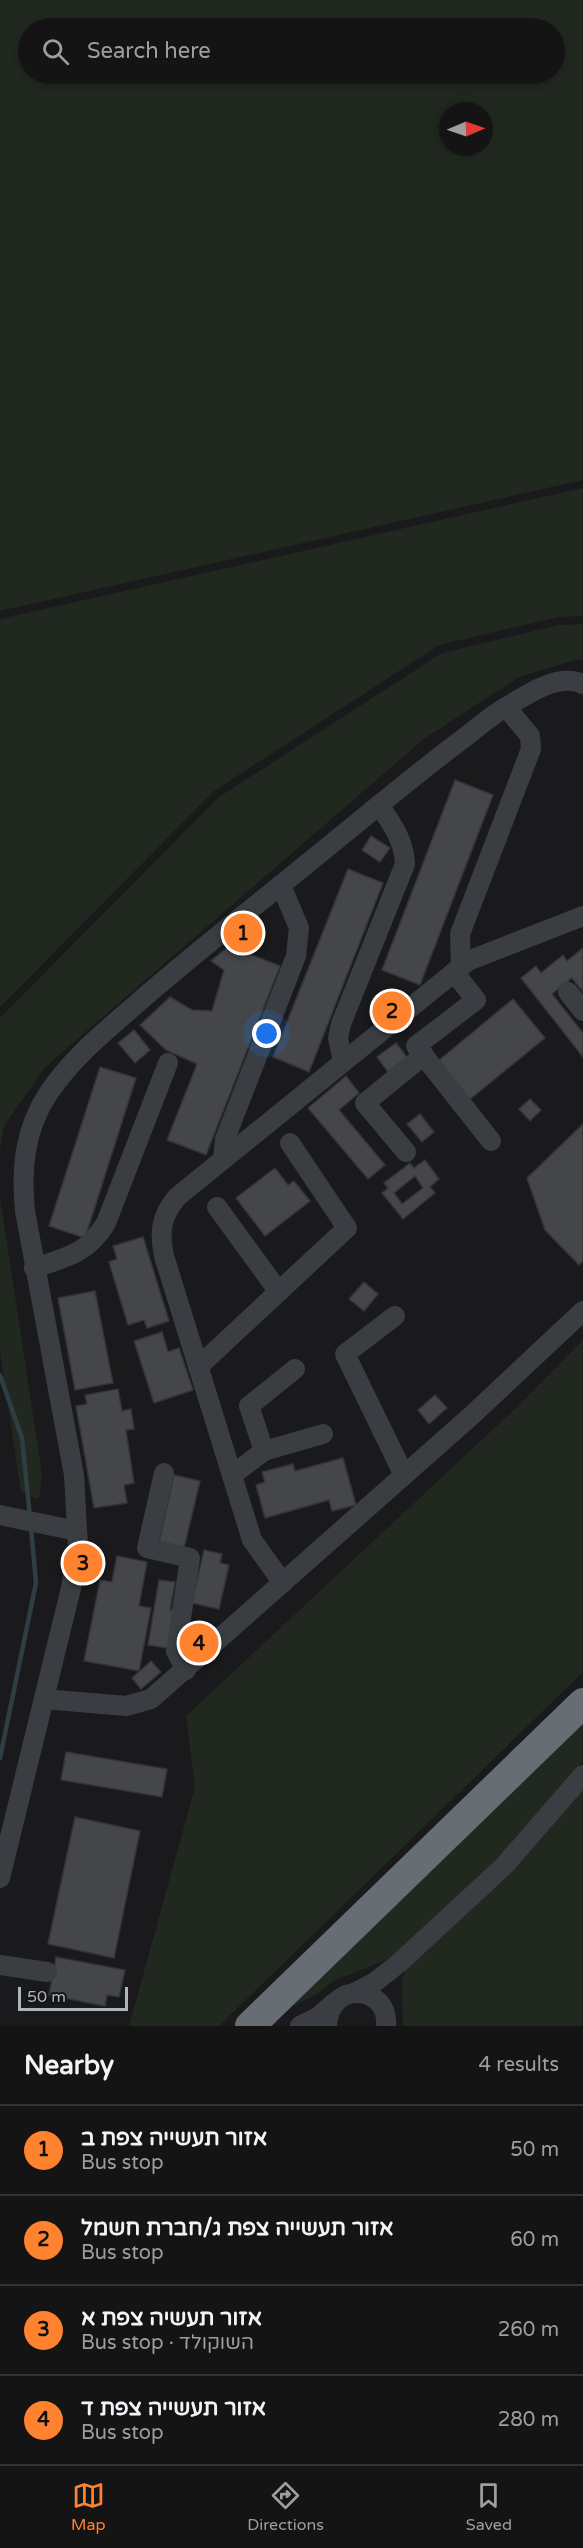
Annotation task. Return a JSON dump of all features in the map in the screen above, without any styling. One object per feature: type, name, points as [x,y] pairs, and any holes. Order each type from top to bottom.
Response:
[{"type":"highway","points":[[250,2026],[583,1703]]},
{"type":"street","points":[[0,1878],[71,1588],[78,1546],[74,1475],[34,1268],[21,1176],[25,1150],[35,1119],[47,1095],[66,1070],[97,1038],[165,979],[410,778],[506,707],[560,681],[575,680],[583,684]]},
{"type":"street","points":[[491,1141],[416,1046],[476,1000],[458,969],[460,934],[531,749],[530,736],[506,707]]},
{"type":"street","points":[[343,1062],[338,1038],[340,1024],[405,864],[404,850],[398,834],[379,805]]},
{"type":"street","points":[[223,1160],[225,1139],[296,956],[299,928],[281,885]]},
{"type":"street","points":[[283,1583],[252,1540],[160,1236],[166,1210],[177,1197],[458,969],[489,950],[583,916]]},
{"type":"street","points":[[568,992],[583,1011]]},
{"type":"street","points":[[406,1152],[365,1103],[424,1055]]},
{"type":"street","points":[[34,1268],[83,1251],[97,1238],[106,1223],[168,1063]]},
{"type":"street","points":[[198,1367],[347,1228],[290,1143]]},
{"type":"street","points":[[217,1207],[279,1292]]},
{"type":"street","points":[[44,1699],[138,1704],[151,1699],[404,1475],[583,1311]]},
{"type":"street","points":[[395,1316],[345,1354],[404,1475]]},
{"type":"street","points":[[264,1451],[249,1406],[295,1369]]},
{"type":"street","points":[[232,1475],[264,1451],[323,1434]]},
{"type":"street","points":[[164,1473],[147,1548],[190,1558],[176,1651],[186,1670]]},
{"type":"street","points":[[0,1515],[77,1531]]},
{"type":"street","points":[[300,2026],[318,2017],[335,2001],[368,1987],[399,1963],[504,1866],[583,1775]]},
{"type":"street","points":[[386,2024],[387,1987],[399,1963]]},
{"type":"street","points":[[0,1965],[47,1972]]},
{"type":"street","points":[[354,1993],[372,1997],[384,2012],[386,2024]]},
{"type":"street","points":[[327,2026],[330,2008],[335,2001]]},
{"type":"shaded area","points":[[0,0],[583,0],[583,480],[0,611]]},
{"type":"shaded area","points":[[583,488],[583,616],[558,617],[439,645],[214,791],[0,1007],[0,619]]},
{"type":"shaded area","points":[[583,624],[583,661],[579,659],[519,677],[425,738],[45,1067],[4,1126],[0,1150],[0,1018],[219,797],[442,653],[559,625]]},
{"type":"shaded area","points":[[0,1197],[42,1474],[39,1499],[21,1492],[0,1352]]},
{"type":"shaded area","points":[[583,1340],[583,1672],[219,2026],[129,2026],[195,1787],[186,1716],[516,1408]]},
{"type":"shaded area","points":[[583,1714],[583,1761],[498,1860],[393,1957],[333,1981],[316,1995],[270,2017]]},
{"type":"shaded area","points":[[583,1789],[583,2026],[403,2026],[402,1982],[405,1970],[511,1873]]},
{"type":"building","points":[[455,780],[493,795],[420,985],[382,970]]},
{"type":"building","points":[[371,836],[390,848],[380,862],[362,850]]},
{"type":"building","points":[[348,869],[383,883],[309,1072],[273,1057]]},
{"type":"building","points":[[229,946],[280,966],[206,1155],[167,1140],[197,1064],[166,1050],[140,1025],[170,997],[192,1010],[212,1011],[224,970],[211,961]]},
{"type":"building","points":[[583,948],[583,992],[572,978],[552,994],[583,1033],[583,1057],[521,978],[536,966],[541,973],[563,955],[567,961]]},
{"type":"building","points":[[513,999],[545,1038],[469,1100],[438,1061]]},
{"type":"building","points":[[134,1030],[150,1050],[135,1063],[118,1043]]},
{"type":"building","points":[[396,1043],[407,1057],[388,1072],[377,1057]]},
{"type":"building","points":[[100,1067],[136,1078],[85,1238],[49,1226]]},
{"type":"building","points":[[346,1076],[359,1093],[339,1110],[385,1165],[368,1179],[308,1108]]},
{"type":"building","points":[[530,1099],[541,1110],[530,1121],[519,1109]]},
{"type":"building","points":[[420,1114],[434,1132],[422,1142],[407,1124]]},
{"type":"building","points":[[583,1124],[583,1261],[579,1265],[545,1230],[527,1178]]},
{"type":"building","points":[[425,1160],[439,1179],[430,1187],[435,1193],[403,1219],[382,1193],[388,1188],[384,1183],[410,1163],[414,1168]],"holes":[[[415,1176],[423,1188],[402,1204],[394,1193]]]},
{"type":"building","points":[[275,1168],[288,1185],[294,1181],[310,1201],[265,1236],[236,1198]]},
{"type":"building","points":[[143,1237],[169,1321],[147,1328],[144,1320],[128,1325],[109,1262],[117,1259],[113,1246]]},
{"type":"building","points":[[364,1282],[378,1294],[364,1311],[349,1299]]},
{"type":"building","points":[[95,1291],[113,1383],[75,1390],[58,1298]]},
{"type":"building","points":[[162,1332],[168,1352],[179,1348],[193,1390],[154,1403],[134,1341]]},
{"type":"building","points":[[118,1389],[122,1411],[131,1409],[134,1429],[126,1430],[134,1483],[124,1485],[127,1503],[94,1508],[76,1406],[87,1404],[85,1395]]},
{"type":"building","points":[[435,1395],[447,1408],[429,1424],[418,1410]]},
{"type":"building","points":[[343,1458],[356,1505],[332,1511],[329,1500],[265,1518],[256,1485],[265,1482],[262,1472],[293,1464],[295,1471]]},
{"type":"building","points":[[174,1475],[200,1481],[184,1548],[159,1542]]},
{"type":"building","points":[[204,1550],[222,1554],[220,1563],[229,1565],[219,1609],[192,1603]]},
{"type":"building","points":[[117,1556],[147,1562],[139,1606],[151,1608],[139,1671],[84,1661],[100,1580],[112,1582]]},
{"type":"building","points":[[159,1580],[175,1582],[170,1610],[178,1611],[172,1649],[148,1645]]},
{"type":"building","points":[[151,1661],[161,1672],[141,1689],[132,1678]]},
{"type":"building","points":[[66,1752],[167,1769],[162,1797],[61,1780]]},
{"type":"building","points":[[75,1817],[140,1831],[114,1958],[48,1944]]},
{"type":"building","points":[[56,1957],[125,1970],[119,1997],[107,1995],[105,2006],[49,1995]]},
{"type":"waterway","points":[[0,1375],[22,1438],[30,1517]]},
{"type":"waterway","points":[[0,1758],[36,1583],[31,1528]]},
{"type":"place","name":"אזור תעשייה צפת ב","points":[[243,933]]},
{"type":"place","name":"אזור תעשייה צפת ג/חברת חשמל","points":[[392,1011]]},
{"type":"place","name":"אזור תעשיה צפת א","points":[[83,1563]]},
{"type":"place","name":"אזור תעשייה צפת ד","points":[[199,1643]]}]
